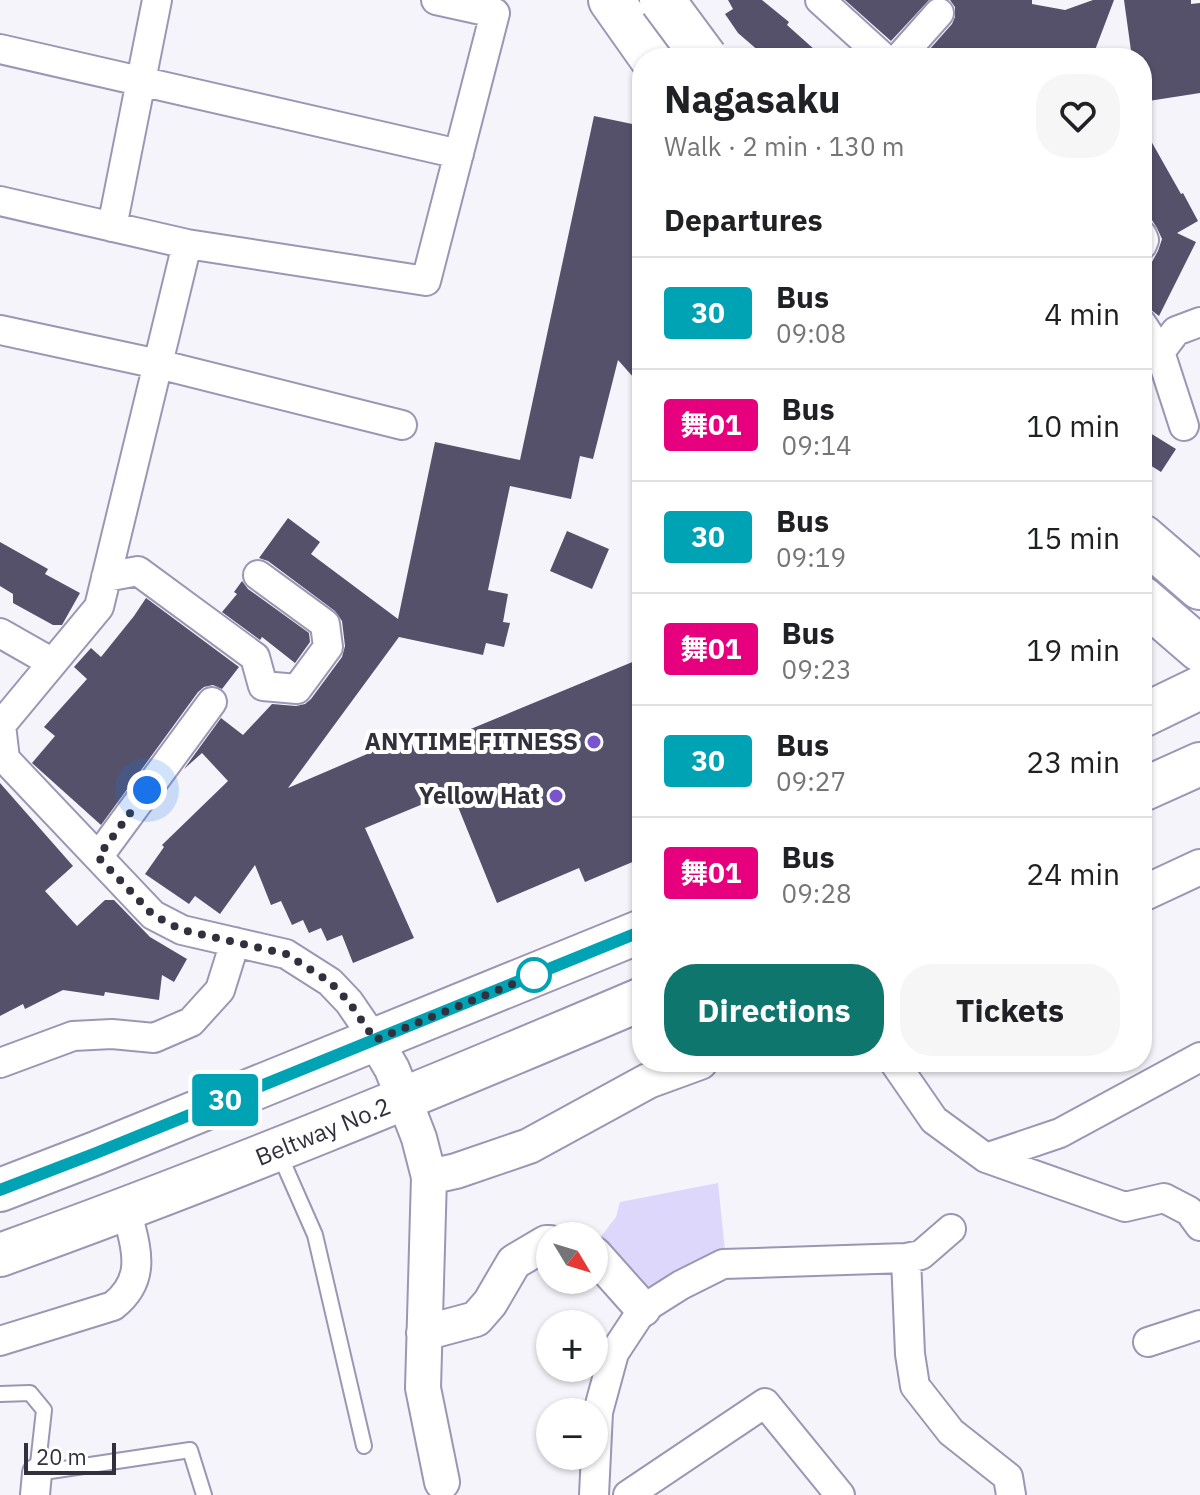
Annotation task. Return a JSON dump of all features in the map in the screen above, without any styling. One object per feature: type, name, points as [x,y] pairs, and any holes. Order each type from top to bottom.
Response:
[{"type":"highway","points":[[611,0],[645,48]]},
{"type":"highway","points":[[662,0],[698,48]]},
{"type":"highway","points":[[1152,546],[1200,587]]},
{"type":"highway","points":[[1152,608],[1200,649]]},
{"type":"main road","points":[[1152,711],[1200,688]]},
{"type":"main road","points":[[1152,786],[1200,764]]},
{"type":"main road","points":[[0,1190],[632,935]]},
{"type":"main road","name":"Beltway No.2","points":[[0,1255],[278,1150],[632,1003]]},
{"type":"street","points":[[112,227],[157,0]]},
{"type":"street","points":[[0,201],[187,244],[426,281],[495,13],[436,0]]},
{"type":"street","points":[[820,0],[873,48]]},
{"type":"street","points":[[908,48],[939,13]]},
{"type":"street","points":[[0,49],[459,154]]},
{"type":"street","points":[[187,244],[99,607],[1,725],[5,759],[153,915],[182,930],[286,954],[330,982],[349,1002],[375,1040],[392,1069],[404,1099],[429,1177],[423,1388],[439,1491]]},
{"type":"street","points":[[1160,352],[1176,331],[1200,322]]},
{"type":"street","points":[[0,330],[158,364],[402,425]]},
{"type":"street","points":[[1152,340],[1160,352],[1184,426]]},
{"type":"street","points":[[106,577],[138,571],[255,657],[263,686],[297,689],[328,647],[325,624],[258,575]]},
{"type":"street","points":[[0,633],[51,662]]},
{"type":"street","points":[[98,857],[212,702]]},
{"type":"street","points":[[1152,889],[1200,867]]},
{"type":"street","points":[[0,1063],[73,1036],[112,1034],[154,1038],[191,1022],[220,990],[235,942]]},
{"type":"street","points":[[986,1158],[1060,1133],[1200,1057]]},
{"type":"street","points":[[429,1177],[529,1146],[648,1081],[673,1072]]},
{"type":"street","points":[[901,1072],[934,1120],[986,1158],[1125,1207],[1164,1198],[1189,1211],[1200,1226]]},
{"type":"street","points":[[0,1341],[113,1306],[126,1296],[137,1268],[126,1208]]},
{"type":"street","points":[[594,1495],[598,1412],[614,1353],[643,1309],[723,1264],[906,1258],[921,1255],[951,1229]]},
{"type":"street","points":[[424,1333],[476,1319],[490,1303],[514,1262],[536,1249]]},
{"type":"street","points":[[906,1258],[910,1354],[915,1386],[951,1432],[1008,1477],[1011,1495]]},
{"type":"street","points":[[608,1270],[643,1309]]},
{"type":"street","points":[[1148,1342],[1200,1325]]},
{"type":"street","points":[[628,1495],[765,1403],[840,1495]]},
{"type":"lane","points":[[278,1150],[315,1235],[364,1446]]},
{"type":"lane","points":[[0,1394],[30,1393],[44,1410],[36,1484],[190,1450],[204,1495]]},
{"type":"shaded area","points":[[718,1183],[725,1251],[646,1293],[608,1255],[608,1227],[616,1217],[620,1202]]},
{"type":"building","points":[[728,0],[762,0],[789,22],[787,25],[813,48],[755,48],[738,33],[725,14],[733,9]]},
{"type":"building","points":[[845,0],[929,0],[891,41]]},
{"type":"building","points":[[950,0],[1032,0],[1032,4],[1065,10],[1093,0],[1114,0],[1096,48],[931,48],[952,24],[955,7]]},
{"type":"building","points":[[1124,0],[1191,0],[1191,4],[1200,3],[1200,93],[1152,100],[1152,48],[1131,48]]},
{"type":"building","points":[[594,116],[632,124],[632,376],[618,360],[593,459],[580,456],[571,499],[510,486],[488,590],[508,594],[503,622],[510,623],[504,647],[486,643],[483,655],[399,637],[288,788],[409,736],[415,752],[632,662],[632,862],[585,882],[579,868],[497,903],[452,792],[365,828],[414,938],[353,963],[342,935],[327,941],[321,928],[309,933],[303,920],[292,925],[281,901],[271,905],[255,865],[220,914],[195,896],[189,904],[145,874],[164,847],[162,845],[228,781],[202,753],[184,769],[221,718],[243,735],[272,704],[305,704],[342,657],[345,646],[342,621],[335,611],[268,561],[259,558],[288,518],[320,542],[311,554],[398,619],[435,442],[520,460]]},
{"type":"building","points":[[1152,143],[1198,221],[1177,233],[1196,242],[1159,316],[1152,311],[1152,262],[1162,239],[1152,220]]},
{"type":"building","points":[[1152,434],[1176,449],[1161,472],[1152,466]]},
{"type":"building","points":[[567,531],[609,549],[592,589],[550,571]]},
{"type":"building","points":[[0,542],[48,569],[45,574],[80,593],[62,625],[53,625],[13,603],[13,594],[0,586]]},
{"type":"building","points":[[242,581],[248,589],[309,633],[310,642],[295,663],[262,637],[260,640],[222,612],[237,594],[234,592]]},
{"type":"building","points":[[146,598],[239,667],[222,689],[213,685],[198,692],[101,825],[32,763],[55,736],[44,727],[87,679],[74,667],[91,648],[101,657]]},
{"type":"building","points":[[0,783],[73,866],[45,891],[77,926],[105,900],[114,900],[150,937],[187,959],[174,982],[162,975],[159,1000],[63,990],[25,1009],[23,1004],[0,1016]]},
{"type":"bus line","name":"30","points":[[0,1190],[632,935]]},
{"type":"place","name":"ANYTIME FITNESS","points":[[594,742]]},
{"type":"place","name":"Yellow Hat","points":[[556,796]]},
{"type":"route","points":[[147,790],[98,857],[153,915],[182,930],[286,954],[330,982],[349,1002],[375,1040],[534,975]]}]
